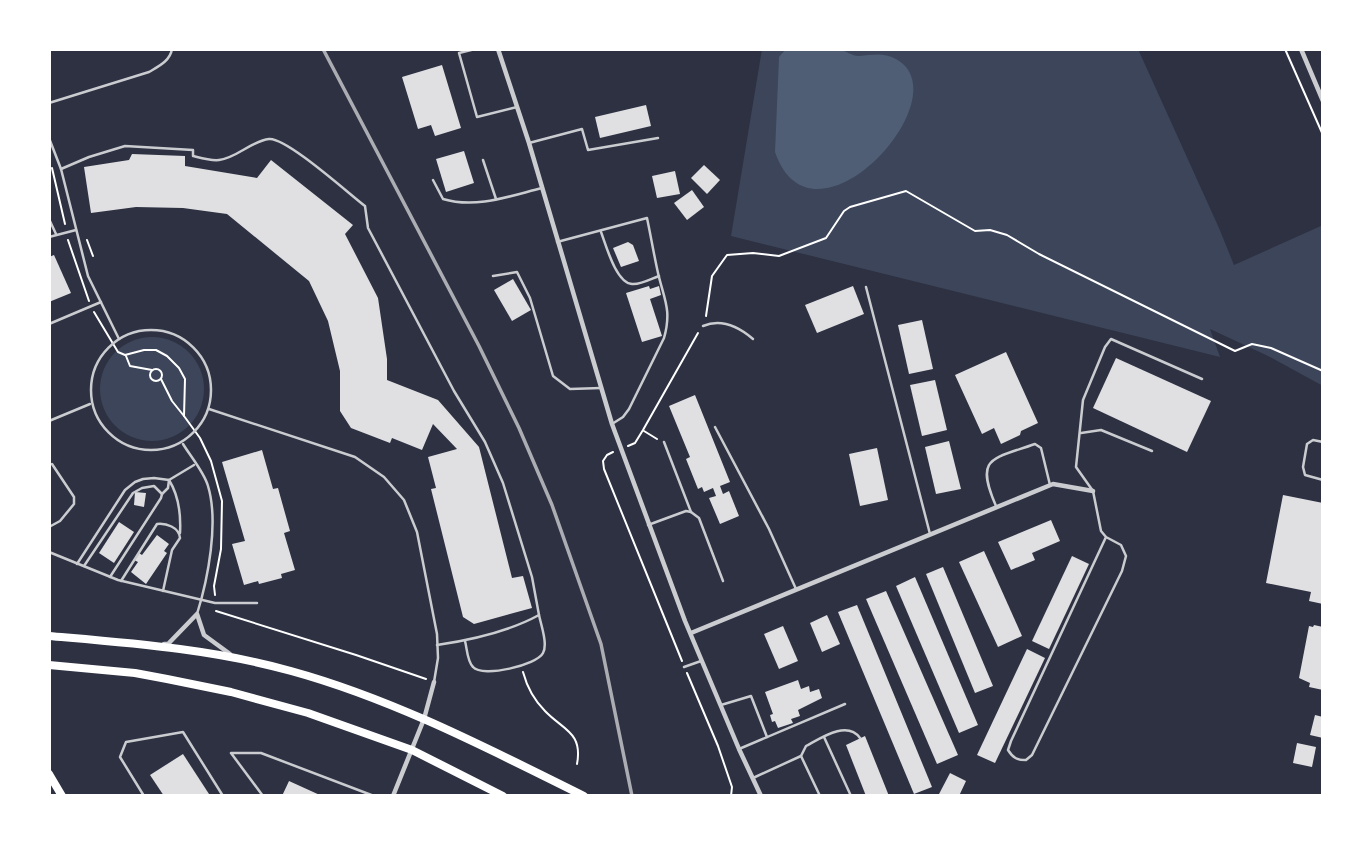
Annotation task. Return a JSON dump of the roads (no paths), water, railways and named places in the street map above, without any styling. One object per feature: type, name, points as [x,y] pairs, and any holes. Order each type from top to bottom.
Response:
[{"type":"main road","points":[[49,636],[240,659],[313,677],[424,719],[583,796]]},
{"type":"main road","points":[[52,667],[135,673],[231,692],[308,713],[412,750],[503,796]]},
{"type":"main road","points":[[49,774],[62,796]]},
{"type":"street","points":[[498,49],[529,143],[612,424],[691,633],[738,749],[761,796]]},
{"type":"street","points":[[1301,49],[1323,101]]},
{"type":"street","points":[[691,633],[1050,485],[1093,491]]},
{"type":"street","points":[[146,646],[168,644],[197,614],[204,635],[218,647],[240,659]]},
{"type":"street","points":[[393,796],[424,719],[434,682]]},
{"type":"lane","points":[[49,103],[149,72],[162,64],[172,49]]},
{"type":"lane","points":[[475,49],[459,53],[477,117],[517,107]]},
{"type":"lane","points":[[529,143],[582,130],[588,150],[657,138]]},
{"type":"lane","points":[[49,138],[61,170],[88,276],[118,339]]},
{"type":"lane","points":[[61,170],[89,157],[125,146],[193,149],[193,156],[217,161],[271,138],[280,140],[303,156],[365,206],[368,228],[454,391],[485,442],[503,483],[531,577],[545,650],[537,659],[494,672],[481,672],[470,663],[465,641]]},
{"type":"lane","points":[[483,160],[495,199]]},
{"type":"lane","points":[[433,180],[443,199],[456,203],[479,203],[542,188]]},
{"type":"lane","points":[[557,242],[648,218],[659,276],[669,308],[664,338],[629,408],[623,417],[612,424]]},
{"type":"lane","points":[[49,219],[56,234]]},
{"type":"lane","points":[[49,237],[76,230]]},
{"type":"lane","points":[[601,231],[617,271],[625,282],[635,285],[659,276]]},
{"type":"lane","points":[[493,276],[517,272],[530,298],[553,376],[570,389],[601,388]]},
{"type":"lane","points":[[866,287],[930,534]]},
{"type":"lane","points":[[49,324],[101,302]]},
{"type":"lane","points":[[704,326],[724,323],[741,329],[753,339]]},
{"type":"lane","points":[[164,331],[195,349],[205,363],[211,384],[209,409],[183,443],[167,449],[148,450],[130,446],[114,438],[101,423],[90,404],[90,384],[96,366],[112,343],[118,339],[130,333],[164,331]]},
{"type":"lane","points":[[1106,537],[1011,741],[1009,750],[1018,760],[1026,760],[1032,755],[1122,571],[1126,556],[1121,545],[1106,537],[1097,521],[1093,491],[1076,467],[1083,400],[1105,347],[1111,339],[1202,379]]},
{"type":"lane","points":[[49,421],[90,404]]},
{"type":"lane","points":[[209,409],[355,457],[384,477],[404,500],[417,532],[437,634],[438,658],[434,682]]},
{"type":"lane","points":[[715,427],[769,529],[796,589]]},
{"type":"lane","points":[[1081,433],[1101,430],[1152,451]]},
{"type":"lane","points":[[1323,442],[1312,440],[1307,444],[1303,467],[1306,475],[1323,480]]},
{"type":"lane","points":[[664,442],[691,512]]},
{"type":"lane","points":[[183,443],[208,485],[212,526],[202,600],[197,614]]},
{"type":"lane","points":[[996,506],[985,472],[994,458],[1035,444],[1041,448],[1050,485]]},
{"type":"lane","points":[[49,527],[61,521],[72,510],[74,497],[52,464]]},
{"type":"lane","points":[[77,564],[125,490],[135,482],[154,478],[169,480],[195,465]]},
{"type":"lane","points":[[110,577],[162,494],[169,488],[169,480]]},
{"type":"lane","points":[[163,591],[173,550],[180,534],[181,515],[174,487],[169,480]]},
{"type":"lane","points":[[84,566],[133,493],[154,486],[162,494]]},
{"type":"lane","points":[[648,525],[686,511],[691,512],[699,518],[723,581]]},
{"type":"lane","points":[[121,581],[157,524],[165,523],[180,534]]},
{"type":"lane","points":[[49,552],[121,581],[215,603],[257,603]]},
{"type":"lane","points":[[437,645],[465,641],[524,624],[539,615]]},
{"type":"lane","points":[[684,667],[702,660]]},
{"type":"lane","points":[[721,705],[751,696],[767,737]]},
{"type":"lane","points":[[738,749],[845,704]]},
{"type":"lane","points":[[752,778],[801,756],[806,746],[824,737],[849,729],[856,732],[860,738]]},
{"type":"lane","points":[[144,796],[120,757],[126,742],[183,732],[223,796]]},
{"type":"lane","points":[[824,737],[851,796]]},
{"type":"lane","points":[[263,796],[230,753],[261,753],[374,796]]},
{"type":"lane","points":[[801,756],[820,796]]},
{"type":"lane","points":[[355,796],[357,790]]},
{"type":"railway","points":[[323,49],[479,346],[519,428],[552,505],[601,644],[632,796]]}]
